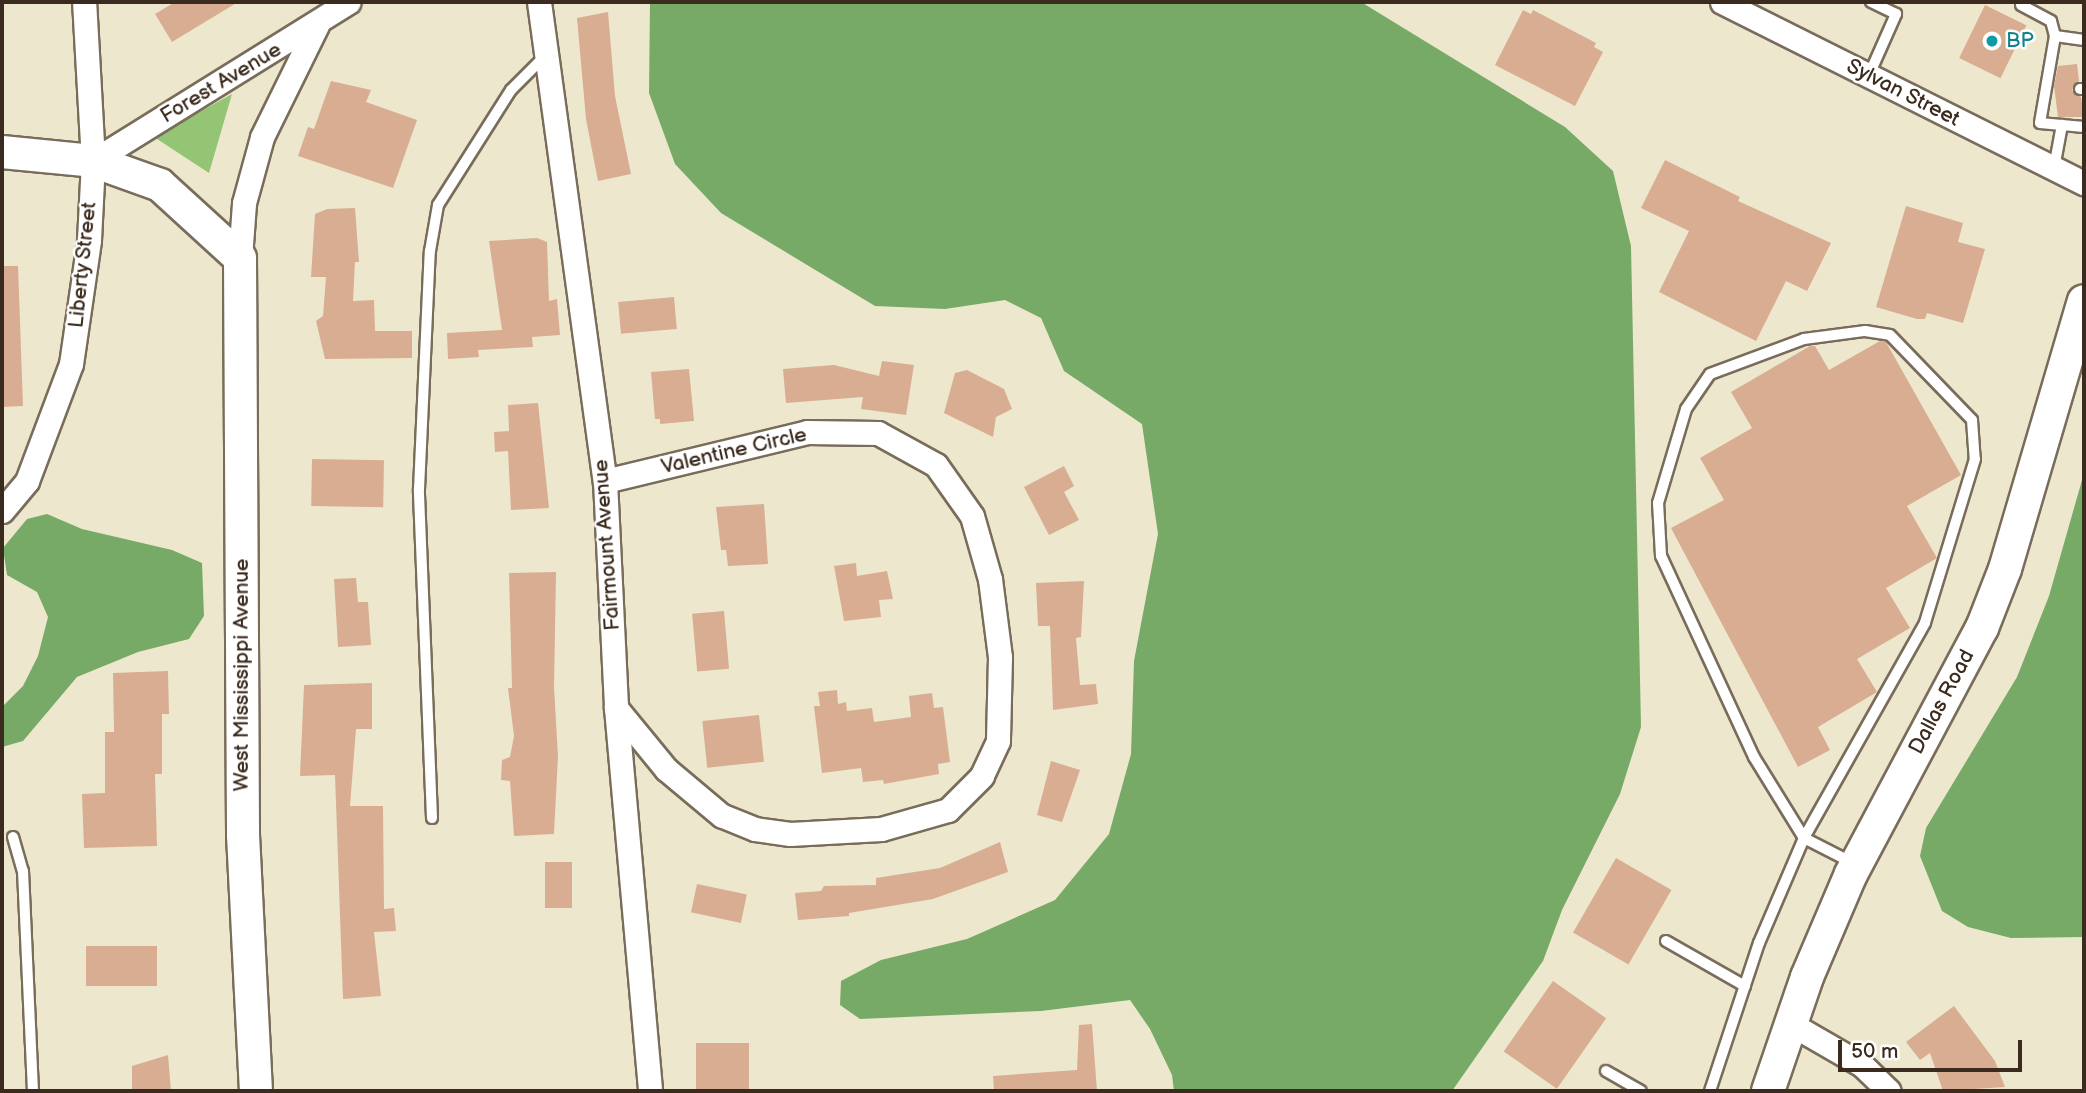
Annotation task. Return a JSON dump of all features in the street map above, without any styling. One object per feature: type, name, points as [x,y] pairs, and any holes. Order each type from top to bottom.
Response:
[{"type":"street","name":"Liberty Street","points":[[2,511],[27,481],[71,364],[89,240],[93,160],[84,2]]},
{"type":"street","name":"Forest Avenue","points":[[93,160],[317,25],[348,2]]},
{"type":"street","name":"Fairmount Avenue","points":[[539,2],[604,481],[616,708],[650,1091]]},
{"type":"street","name":"Sylvan Street","points":[[1722,2],[2084,183]]},
{"type":"street","name":"West Mississippi Avenue","points":[[256,1091],[243,835],[240,258],[244,203],[262,137],[317,25]]},
{"type":"street","points":[[2,152],[93,160],[160,185],[240,258]]},
{"type":"street","name":"Dallas Road","points":[[1768,1091],[1791,1024],[1856,864],[1982,628],[2005,569],[2084,301]]},
{"type":"street","name":"Valentine Circle","points":[[604,481],[807,432],[878,433],[936,465],[972,516],[990,579],[1000,657],[998,741],[982,776],[948,810],[881,829],[790,834],[755,829],[722,816],[666,769],[616,708]]},
{"type":"street","points":[[1791,1024],[1863,1065],[1889,1091]]},
{"type":"lane","points":[[1869,75],[1896,14],[1871,2]]},
{"type":"lane","points":[[2021,5],[2050,21],[2055,36],[2050,89],[2040,123],[2084,127]]},
{"type":"lane","points":[[2055,36],[2084,40]]},
{"type":"lane","points":[[432,818],[419,489],[430,251],[438,205],[511,90],[546,55]]},
{"type":"lane","points":[[2054,168],[2062,125]]},
{"type":"lane","points":[[1710,1091],[1745,986],[1804,838],[1925,623],[1975,458],[1972,419],[1890,335],[1865,331],[1804,339],[1710,374],[1686,409],[1658,503],[1661,556],[1754,757],[1804,838],[1856,864]]},
{"type":"lane","points":[[13,837],[23,871],[33,1091]]},
{"type":"lane","points":[[1666,941],[1745,986]]},
{"type":"lane","points":[[1606,1071],[1641,1091]]},
{"type":"green space","points":[[650,2],[1361,2],[1565,127],[1613,171],[1631,246],[1641,727],[1620,794],[1562,910],[1543,961],[1452,1091],[1174,1091],[1172,1075],[1150,1029],[1130,1000],[1041,1011],[860,1019],[840,1005],[841,981],[881,960],[967,939],[1055,900],[1109,834],[1131,754],[1134,661],[1158,534],[1142,424],[1064,371],[1041,318],[1005,300],[945,309],[875,306],[721,213],[675,164],[649,93]]},
{"type":"green space","points":[[232,94],[209,173],[154,137]]},
{"type":"green space","points":[[2084,473],[2084,937],[2011,938],[1968,927],[1942,911],[1920,856],[1926,828],[2017,677],[2049,596]]},
{"type":"green space","points":[[47,514],[82,529],[172,550],[202,563],[204,616],[189,639],[138,652],[77,677],[23,741],[2,747],[2,707],[23,686],[38,656],[48,617],[37,592],[7,575],[3,548],[27,519]]},
{"type":"building","points":[[175,2],[238,2],[172,42],[155,14]]},
{"type":"building","name":"BP","points":[[1985,5],[2026,25],[2000,78],[1959,58]]},
{"type":"building","points":[[1523,10],[1531,14],[1533,10],[1596,43],[1594,47],[1603,52],[1575,106],[1495,65]]},
{"type":"building","points":[[608,12],[615,96],[631,174],[598,181],[586,119],[577,18]]},
{"type":"building","name":"BP","points":[[2077,64],[2079,81],[2072,90],[2081,97],[2084,117],[2058,117],[2054,86],[2058,66]]},
{"type":"building","points":[[331,81],[371,90],[366,102],[417,120],[393,188],[298,156],[308,127],[314,129]]},
{"type":"building","points":[[1665,160],[1740,197],[1738,201],[1831,243],[1807,291],[1786,281],[1756,341],[1659,292],[1689,231],[1641,208]]},
{"type":"building","points":[[1906,206],[1963,223],[1958,242],[1985,249],[1963,323],[1927,313],[1925,319],[1917,319],[1876,307]]},
{"type":"building","points":[[355,208],[359,262],[355,262],[353,301],[374,300],[375,331],[412,331],[412,358],[325,359],[316,321],[323,316],[326,277],[311,277],[315,214],[327,209]]},
{"type":"building","points":[[537,238],[547,242],[549,301],[557,299],[560,335],[532,337],[533,347],[478,350],[479,357],[448,359],[447,333],[502,330],[489,241]]},
{"type":"building","points":[[2,266],[18,266],[23,406],[2,407]]},
{"type":"building","points":[[674,297],[677,329],[621,334],[618,302]]},
{"type":"building","points":[[1880,341],[1886,342],[1961,475],[1907,506],[1937,558],[1886,588],[1910,628],[1857,659],[1877,692],[1818,727],[1830,750],[1798,767],[1671,528],[1724,500],[1700,458],[1752,428],[1731,392],[1810,346],[1815,346],[1829,370]]},
{"type":"building","points":[[882,361],[914,365],[906,415],[861,409],[863,397],[786,403],[783,369],[834,365],[879,376]]},
{"type":"building","points":[[689,369],[694,421],[660,424],[660,419],[655,419],[651,372]]},
{"type":"building","points":[[967,370],[1004,389],[1012,409],[996,417],[993,437],[944,413],[955,373]]},
{"type":"building","points":[[538,403],[549,508],[511,510],[508,451],[495,452],[494,432],[509,431],[508,405]]},
{"type":"building","points":[[312,459],[384,460],[383,507],[311,506]]},
{"type":"building","points":[[1064,466],[1074,486],[1064,492],[1079,520],[1049,535],[1024,487]]},
{"type":"building","points":[[764,504],[768,564],[728,566],[726,550],[721,550],[716,507]]},
{"type":"building","points":[[856,563],[857,576],[887,571],[893,599],[879,600],[881,617],[844,621],[834,566]]},
{"type":"building","points":[[556,572],[554,687],[558,756],[554,834],[514,836],[510,781],[501,780],[502,760],[510,757],[514,736],[508,688],[512,688],[509,573]]},
{"type":"building","points":[[356,578],[358,602],[368,602],[371,645],[338,647],[334,579]]},
{"type":"building","points":[[1084,581],[1081,637],[1076,638],[1080,685],[1096,684],[1098,704],[1053,710],[1050,626],[1038,626],[1036,583]]},
{"type":"building","points":[[724,611],[729,669],[697,672],[692,614]]},
{"type":"building","points":[[168,671],[169,714],[162,714],[162,774],[155,774],[157,846],[84,848],[82,794],[105,793],[105,732],[114,732],[113,673]]},
{"type":"building","points":[[372,683],[372,729],[356,729],[350,806],[383,806],[384,909],[394,908],[396,931],[374,932],[381,996],[343,999],[335,775],[300,776],[304,685]]},
{"type":"building","points":[[837,690],[838,704],[846,702],[847,711],[872,708],[874,722],[911,717],[909,696],[932,693],[934,708],[943,707],[950,762],[938,764],[939,774],[884,784],[883,780],[863,782],[861,768],[822,773],[814,706],[820,706],[818,692]]},
{"type":"building","points":[[759,715],[764,762],[707,768],[702,721]]},
{"type":"building","points":[[1051,761],[1080,770],[1062,822],[1037,815]]},
{"type":"building","points":[[1000,842],[1008,872],[933,899],[849,913],[849,916],[798,920],[795,893],[821,891],[824,886],[876,885],[876,878],[940,868]]},
{"type":"building","points":[[1616,858],[1671,890],[1628,964],[1573,932]]},
{"type":"building","points":[[545,862],[572,862],[572,908],[545,908]]},
{"type":"building","points":[[697,884],[747,895],[741,923],[691,912]]},
{"type":"building","points":[[86,946],[157,946],[157,986],[86,986]]},
{"type":"building","points":[[1553,981],[1606,1018],[1557,1089],[1504,1051]]},
{"type":"building","points":[[1954,1006],[1995,1061],[2005,1087],[1943,1091],[1930,1053],[1920,1060],[1906,1042]]},
{"type":"building","points":[[1092,1024],[1097,1091],[994,1091],[993,1076],[1077,1070],[1079,1025]]},
{"type":"building","points":[[696,1043],[749,1043],[749,1091],[696,1091]]},
{"type":"building","points":[[168,1055],[171,1091],[132,1091],[132,1066]]},
{"type":"place","name":"BP","points":[[1992,41]]}]
